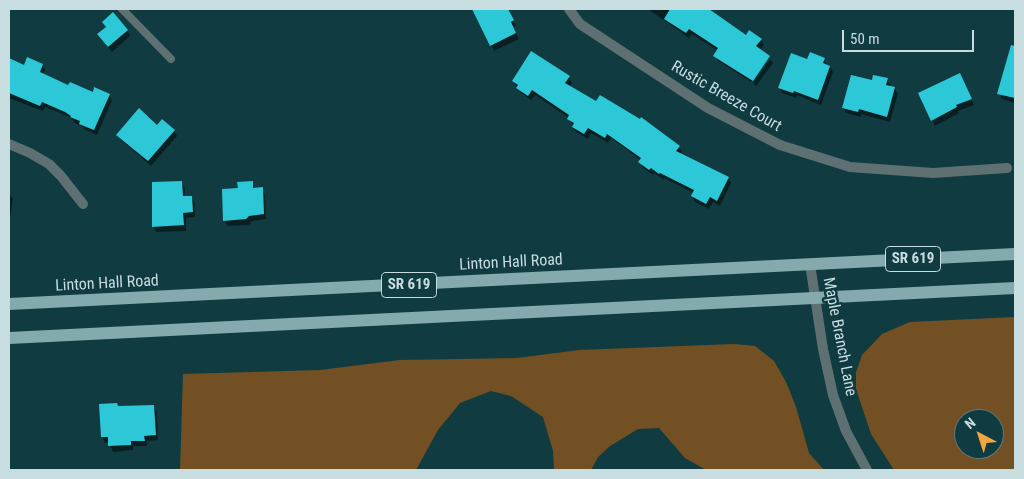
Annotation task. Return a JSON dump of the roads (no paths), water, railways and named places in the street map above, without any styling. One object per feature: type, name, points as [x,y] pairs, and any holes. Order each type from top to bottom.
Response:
[{"type":"main road","name":"Linton Hall Road","points":[[9,304],[243,294],[1015,254]]},
{"type":"main road","name":"SR 619","points":[[9,338],[1015,288]]},
{"type":"street","name":"Rustic Breeze Court","points":[[569,9],[580,24],[700,103],[780,145],[850,167],[933,173],[1007,168]]},
{"type":"street","points":[[9,144],[49,164],[72,189],[82,204]]},
{"type":"street","name":"Maple Branch Lane","points":[[810,264],[823,349],[833,395],[846,431],[867,470]]},
{"type":"lane","points":[[122,9],[172,59]]}]
